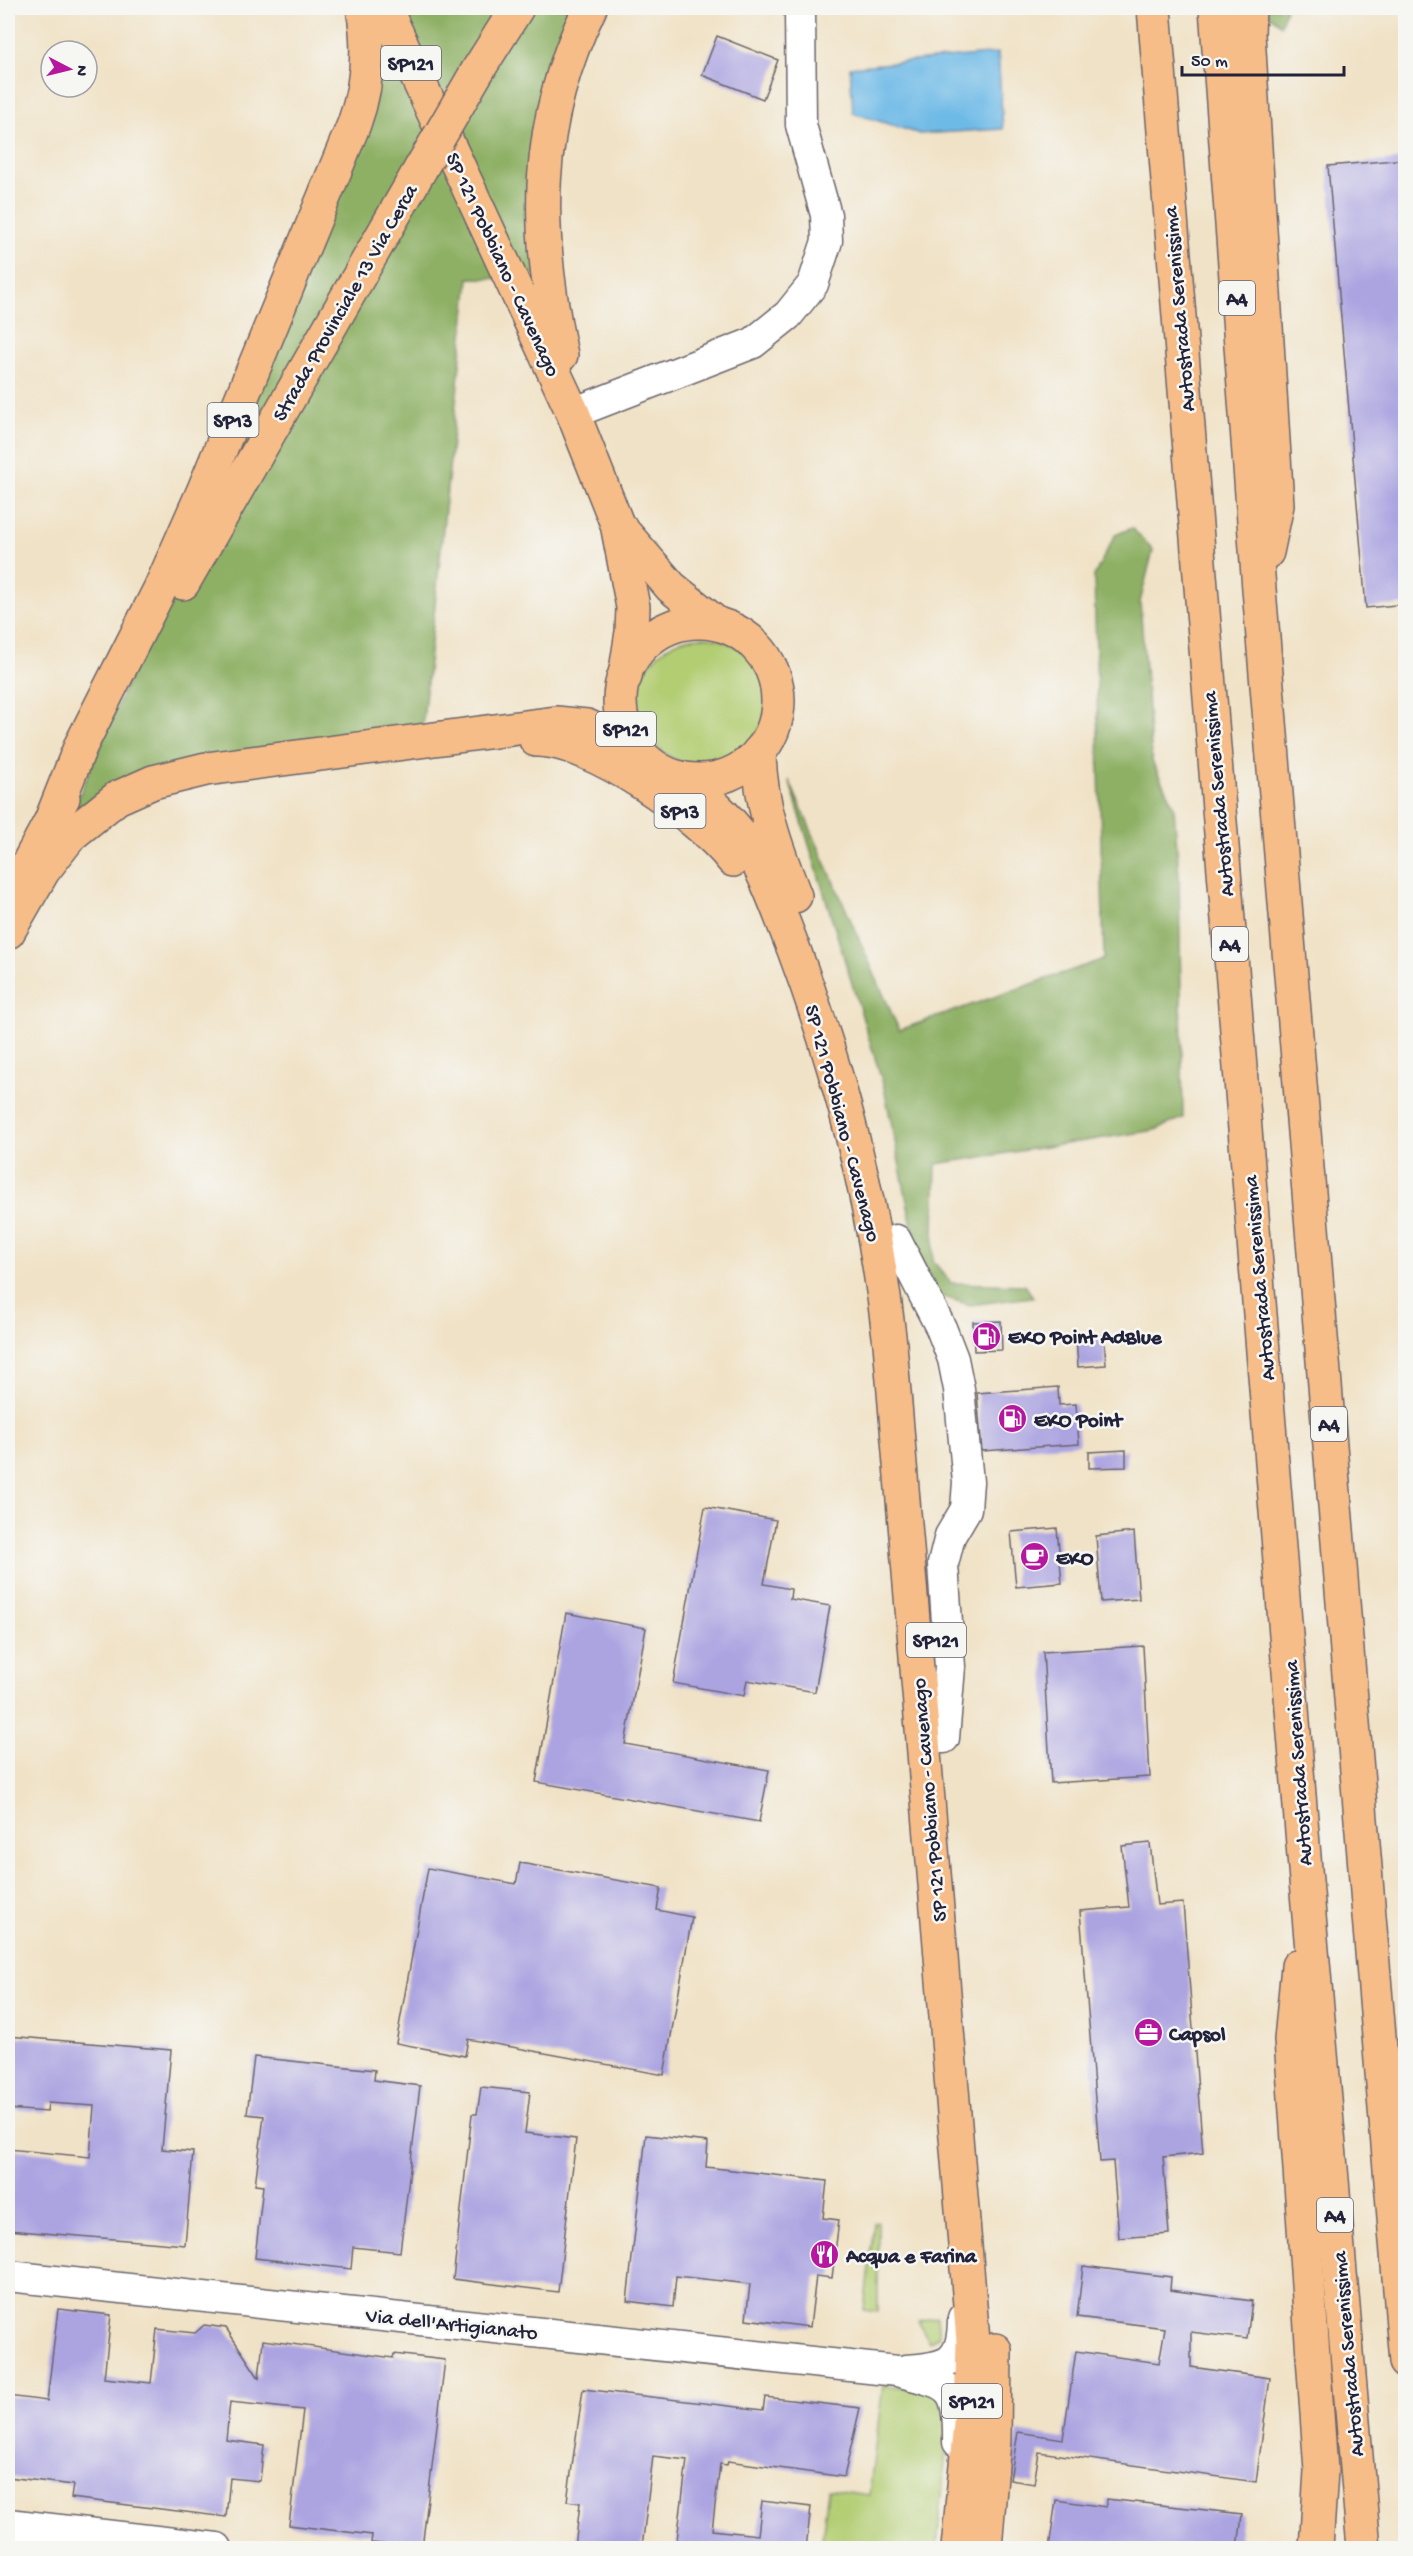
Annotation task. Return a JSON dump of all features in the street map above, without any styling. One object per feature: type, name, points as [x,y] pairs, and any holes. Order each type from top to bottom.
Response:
[{"type":"main road","name":"SP13","points":[[52,819],[81,745],[155,600],[203,492],[354,124],[362,100],[366,71],[368,41],[363,8]]},
{"type":"main road","name":"SP 121 Pobbiano - Cavenago","points":[[385,8],[573,413],[617,524],[633,607],[632,632],[621,696],[622,716],[636,748],[654,766],[681,778],[733,825],[758,864],[800,966],[864,1184],[886,1307],[967,2252],[973,2378],[957,2548]]},
{"type":"main road","name":"Strada Provinciale 13 Via Cerca","points":[[52,819],[94,738],[421,168],[517,8]]},
{"type":"main road","points":[[573,413],[548,293],[542,230],[542,197],[548,130],[557,90],[571,49],[590,8]]},
{"type":"main road","name":"Autostrada Serenissima","points":[[1154,8],[1306,1881],[1364,2548]]},
{"type":"main road","name":"A4","points":[[1216,8],[1259,589],[1406,2362]]},
{"type":"main road","points":[[1249,8],[1248,34],[1277,505],[1259,589]]},
{"type":"main road","name":"SP 121 Pobbiano - Cavenago","points":[[617,524],[671,587],[717,624],[750,640],[773,673],[777,695],[776,717],[768,738],[759,752],[743,766],[725,775],[701,780],[681,778]]},
{"type":"main road","name":"SP 121 Pobbiano - Cavenago","points":[[625,677],[638,652],[660,633],[687,623],[717,624]]},
{"type":"main road","name":"SP13","points":[[8,932],[62,844],[102,808],[129,792],[153,782],[206,769],[566,723],[601,731],[636,748]]},
{"type":"main road","name":"SP13","points":[[423,741],[489,743],[540,740],[577,747],[620,769],[700,825],[727,852],[762,904],[807,1010],[824,1042]]},
{"type":"main road","name":"SP 121 Pobbiano - Cavenago","points":[[759,752],[761,791],[766,816],[838,1017],[876,1144],[896,1240],[907,1317],[994,2330],[994,2440],[985,2548]]},
{"type":"main road","points":[[8,901],[52,819]]},
{"type":"main road","points":[[1306,1881],[1291,2040],[1321,2471],[1316,2548]]},
{"type":"main road","points":[[1396,2260],[1406,2298]]},
{"type":"street","points":[[573,413],[753,343],[788,315],[813,284],[827,241],[826,215],[801,125],[800,8]]},
{"type":"street","points":[[896,1240],[941,1328],[953,1359],[959,1389],[967,1470],[968,1501],[950,1536],[943,1564],[950,1667],[944,1737]]},
{"type":"street","name":"Via dell'Artigianato","points":[[897,2371],[943,2365],[956,2356],[963,2331],[967,2252]]},
{"type":"street","name":"Via dell'Artigianato","points":[[8,2276],[897,2371],[942,2384],[948,2388],[957,2406],[957,2548]]},
{"type":"street","points":[[8,2524],[217,2548]]},
{"type":"green space","points":[[418,8],[579,8],[536,273],[528,279],[469,278],[422,730],[72,812],[372,106],[384,52]]},
{"type":"green space","points":[[1269,8],[1286,8],[1281,25],[1268,14]]},
{"type":"green space","points":[[1132,528],[1153,550],[1140,602],[1152,761],[1174,807],[1179,876],[1183,1118],[1155,1130],[936,1164],[933,1261],[951,1283],[1025,1285],[1033,1297],[970,1305],[933,1294],[917,1251],[884,1087],[789,780],[899,1030],[1104,959],[1094,576],[1115,535]]},
{"type":"green space","points":[[702,637],[726,642],[747,656],[761,677],[766,701],[761,725],[747,746],[726,760],[702,765],[678,760],[657,746],[643,725],[638,701],[643,677],[657,656],[678,642]]},
{"type":"green space","points":[[878,2222],[878,2312],[864,2310],[874,2223]]},
{"type":"green space","points":[[937,2317],[939,2336],[929,2342],[918,2321]]},
{"type":"green space","points":[[883,2385],[936,2392],[949,2418],[937,2548],[821,2548],[828,2489],[869,2495]]},
{"type":"water","points":[[998,53],[1003,129],[920,134],[853,113],[850,67]]},
{"type":"building","points":[[717,36],[778,60],[763,99],[702,75]]},
{"type":"building","points":[[1406,159],[1406,604],[1366,608],[1328,166]]},
{"type":"building","points":[[1001,1321],[1002,1350],[974,1351],[973,1322]]},
{"type":"building","points":[[1104,1335],[1106,1365],[1078,1367],[1076,1337]]},
{"type":"building","points":[[1058,1387],[1059,1405],[1076,1404],[1079,1444],[982,1451],[977,1393]]},
{"type":"building","points":[[1126,1450],[1126,1467],[1089,1468],[1089,1452]]},
{"type":"building","points":[[705,1507],[776,1520],[764,1584],[791,1589],[790,1599],[830,1606],[815,1692],[747,1680],[744,1696],[673,1683]]},
{"type":"building","points":[[1057,1528],[1062,1583],[1016,1587],[1011,1532]]},
{"type":"building","points":[[1134,1532],[1139,1599],[1101,1602],[1096,1536]]},
{"type":"building","points":[[566,1613],[646,1628],[625,1744],[769,1770],[759,1822],[536,1782]]},
{"type":"building","points":[[1143,1646],[1150,1777],[1051,1783],[1043,1652]]},
{"type":"building","points":[[1150,1843],[1157,1905],[1183,1903],[1203,2153],[1163,2157],[1169,2234],[1119,2238],[1113,2161],[1100,2162],[1080,1911],[1129,1907],[1122,1846]]},
{"type":"building","points":[[520,1863],[661,1888],[657,1910],[692,1917],[664,2075],[468,2039],[465,2056],[396,2043],[428,1868],[516,1884]]},
{"type":"building","points":[[8,2036],[171,2050],[162,2149],[193,2152],[185,2245],[8,2230],[8,2149],[90,2157],[94,2106],[48,2103],[47,2112],[8,2109]]},
{"type":"building","points":[[254,2057],[375,2070],[374,2080],[420,2086],[400,2252],[353,2247],[351,2269],[255,2258],[263,2186],[255,2185],[264,2116],[247,2114]]},
{"type":"building","points":[[481,2087],[530,2092],[525,2133],[576,2139],[558,2292],[453,2279],[472,2114],[477,2114]]},
{"type":"building","points":[[646,2135],[708,2142],[706,2167],[827,2181],[823,2218],[839,2220],[832,2278],[816,2276],[810,2327],[746,2319],[750,2284],[676,2276],[673,2307],[627,2301]]},
{"type":"building","points":[[1083,2266],[1171,2277],[1170,2290],[1252,2301],[1247,2339],[1191,2332],[1191,2367],[1270,2378],[1256,2482],[1039,2452],[1034,2484],[1010,2480],[1018,2432],[1063,2439],[1076,2351],[1159,2363],[1165,2328],[1077,2317]]},
{"type":"building","points":[[58,2309],[111,2315],[104,2378],[151,2383],[157,2329],[195,2333],[204,2325],[226,2328],[259,2378],[263,2340],[393,2358],[394,2354],[445,2360],[422,2548],[371,2543],[372,2535],[289,2525],[303,2410],[230,2402],[226,2440],[264,2445],[260,2481],[230,2478],[226,2517],[71,2498],[73,2485],[8,2477],[8,2396],[47,2401]]},
{"type":"building","points":[[583,2389],[763,2410],[765,2397],[860,2408],[844,2477],[728,2461],[727,2465],[720,2464],[712,2530],[758,2535],[762,2501],[811,2507],[806,2548],[676,2548],[687,2460],[653,2456],[642,2548],[575,2548],[580,2503],[567,2501]]},
{"type":"building","points":[[1106,2499],[1242,2514],[1238,2548],[1049,2548],[1056,2500],[1106,2507]]},
{"type":"place","name":"EKO Point AdBlue","points":[[987,1336]]},
{"type":"place","name":"EKO Point","points":[[1013,1419]]},
{"type":"place","name":"EKO","points":[[1035,1557]]},
{"type":"place","name":"Capsol","points":[[1148,2033]]},
{"type":"place","name":"Acqua e Farina","points":[[825,2255]]}]
